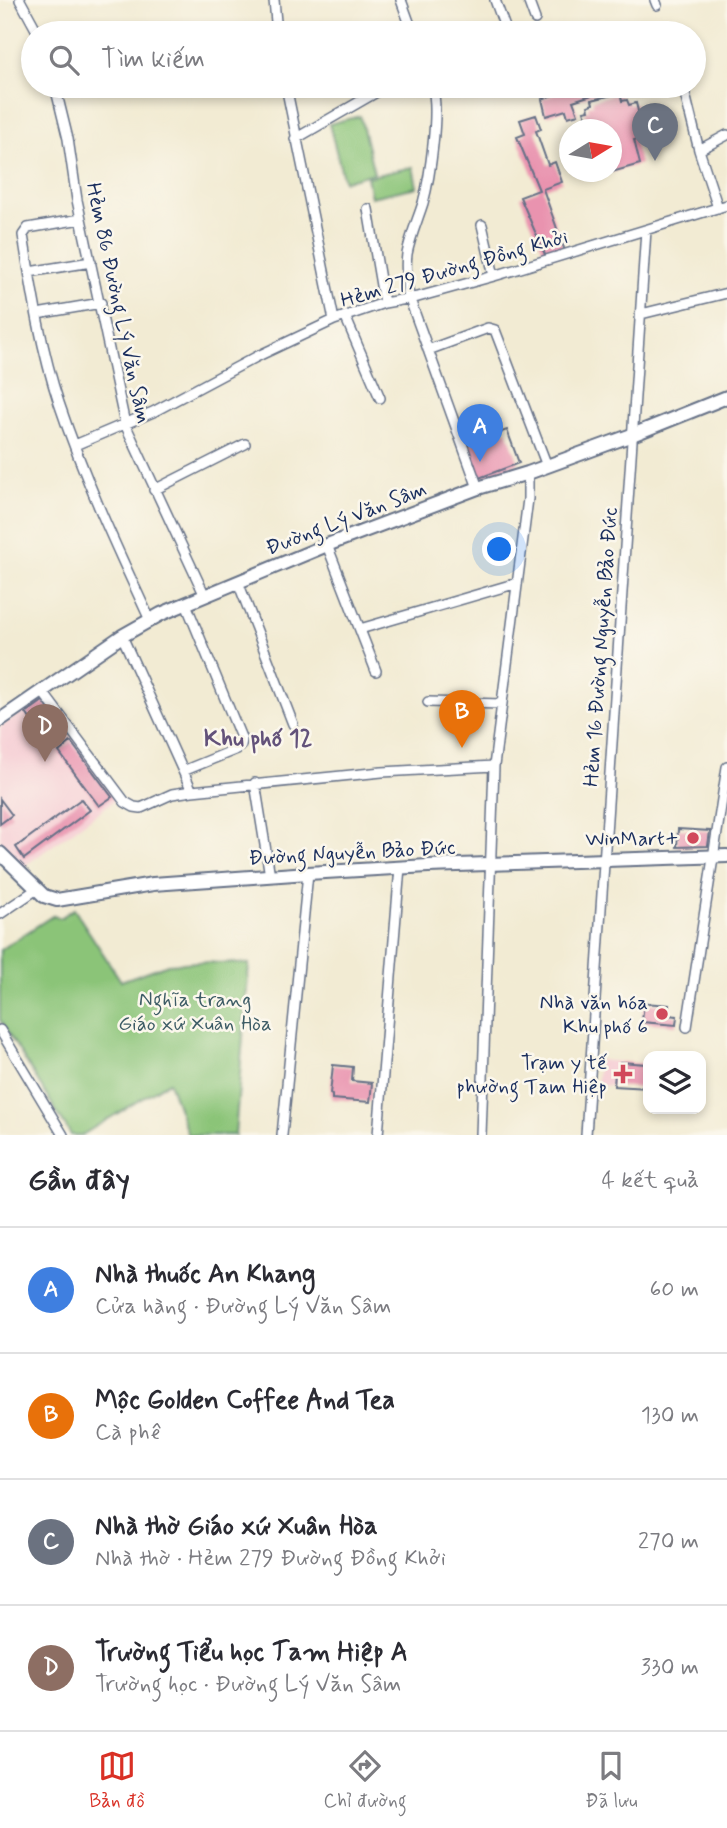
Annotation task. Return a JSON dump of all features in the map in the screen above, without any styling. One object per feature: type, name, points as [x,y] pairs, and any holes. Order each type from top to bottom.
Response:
[{"type":"street","points":[[20,0],[31,21]]},
{"type":"street","points":[[274,0],[276,21]]},
{"type":"street","points":[[401,0],[409,21]]},
{"type":"street","points":[[495,0],[503,21]]},
{"type":"street","points":[[528,0],[535,19]]},
{"type":"street","name":"Hẻm 86 Đường Lý Văn Sâm","points":[[58,98],[125,424],[205,596]]},
{"type":"street","points":[[288,98],[334,320]]},
{"type":"street","points":[[295,139],[366,98]]},
{"type":"street","points":[[436,98],[424,199],[407,254],[409,297],[478,488]]},
{"type":"street","points":[[686,98],[699,150],[722,207]]},
{"type":"street","points":[[699,150],[727,135]]},
{"type":"street","name":"Hẻm 279 Đường Đồng Khởi","points":[[75,445],[125,424],[334,320],[384,303],[418,297],[494,276],[722,207]]},
{"type":"street","points":[[369,209],[384,303]]},
{"type":"street","points":[[81,219],[28,228],[25,231],[23,235],[29,272],[58,402],[99,509],[150,620]]},
{"type":"street","points":[[482,225],[494,276]]},
{"type":"street","name":"Hẻm 16 Đường Nguyễn Bảo Đức","points":[[586,1135],[602,860],[621,628],[646,230]]},
{"type":"street","points":[[29,272],[91,262]]},
{"type":"street","points":[[641,314],[727,293]]},
{"type":"street","points":[[37,314],[101,303]]},
{"type":"street","points":[[345,316],[380,398]]},
{"type":"street","points":[[428,350],[488,328],[495,331],[547,466]]},
{"type":"street","name":"Đường Lý Văn Sâm","points":[[0,720],[122,636],[186,604],[327,545],[478,488],[632,435],[727,397]]},
{"type":"street","points":[[154,490],[245,444]]},
{"type":"street","points":[[481,1135],[494,766],[528,499],[528,473]]},
{"type":"street","points":[[327,545],[376,671]]},
{"type":"street","points":[[238,582],[293,724]]},
{"type":"street","points":[[360,629],[517,583]]},
{"type":"street","points":[[183,771],[237,749],[242,740],[186,604]]},
{"type":"street","points":[[122,636],[192,791]]},
{"type":"street","points":[[42,691],[125,802],[134,807],[141,807],[172,794],[255,783],[494,766]]},
{"type":"street","points":[[428,702],[502,704]]},
{"type":"street","points":[[687,1027],[727,767]]},
{"type":"street","points":[[255,783],[270,876]]},
{"type":"street","name":"Đường Nguyễn Bảo Đức","points":[[0,853],[48,898],[63,900],[153,884],[308,873],[400,867],[727,856]]},
{"type":"street","points":[[378,1135],[400,867]]},
{"type":"street","points":[[282,1135],[308,873]]},
{"type":"street","points":[[0,914],[37,889]]},
{"type":"street","points":[[0,1030],[63,1135]]},
{"type":"shaded area","points":[[42,698],[118,798],[23,867],[0,845],[0,727]]},
{"type":"shaded area","name":"Trạm y tế phường Tam Hiệp","points":[[598,1060],[643,1064],[643,1088],[597,1085]]},
{"type":"green space","points":[[360,116],[374,173],[344,181],[329,124]]},
{"type":"green space","points":[[413,167],[417,187],[371,197],[367,177]]},
{"type":"green space","name":"Nghĩa trang Giáo xứ Xuân Hòa","points":[[74,909],[121,981],[168,964],[249,964],[235,1135],[188,1135],[169,1082],[82,1135],[71,1135],[0,1020],[0,950],[54,915],[60,918]]},
{"type":"building","points":[[582,98],[573,101],[578,114],[568,117],[566,110],[546,116],[542,99]]},
{"type":"building","points":[[600,98],[621,98],[622,101],[627,100],[629,105],[636,103],[643,131],[638,133],[639,139],[634,140],[640,164],[622,169],[622,119],[583,119],[586,117],[584,111],[589,110],[588,106],[593,104],[592,100]]},
{"type":"building","points":[[536,115],[541,129],[536,131],[548,165],[555,162],[559,182],[562,182],[543,189],[565,251],[546,257],[520,197],[539,190],[517,137],[525,134],[520,120]]},
{"type":"building","points":[[507,430],[519,463],[479,478],[466,445]]},
{"type":"building","points":[[43,701],[50,711],[33,723],[26,713]]},
{"type":"building","points":[[53,715],[64,731],[39,748],[28,733]]},
{"type":"building","points":[[71,742],[112,797],[99,806],[59,752]]},
{"type":"building","points":[[0,799],[12,815],[0,824]]},
{"type":"building","points":[[81,799],[90,810],[24,859],[16,847]]},
{"type":"building","name":"WinMart+","points":[[678,829],[710,831],[708,846],[677,847]]},
{"type":"building","points":[[644,1003],[669,1005],[668,1015],[677,1016],[676,1025],[642,1022]]},
{"type":"building","points":[[620,1062],[643,1064],[643,1088],[614,1086],[615,1072],[620,1073]]},
{"type":"building","points":[[333,1065],[353,1067],[352,1081],[372,1083],[370,1102],[332,1099],[330,1094]]},
{"type":"place","name":"Nhà thờ Giáo xứ Xuân Hòa","points":[[655,161]]},
{"type":"place","name":"Nhà thuốc An Khang","points":[[480,462]]},
{"type":"place","name":"Mộc Golden Coffee And Tea","points":[[462,748]]},
{"type":"place","name":"Trường Tiểu học Tam Hiệp A","points":[[45,762]]},
{"type":"place","name":"WinMart+","points":[[693,838]]},
{"type":"place","name":"Nhà văn hóa Khu phố 6","points":[[662,1014]]},
{"type":"place","name":"Trạm y tế phường Tam Hiệp","points":[[623,1074]]},
{"type":"district","name":"Khu phố 12","points":[[258,738]]}]
